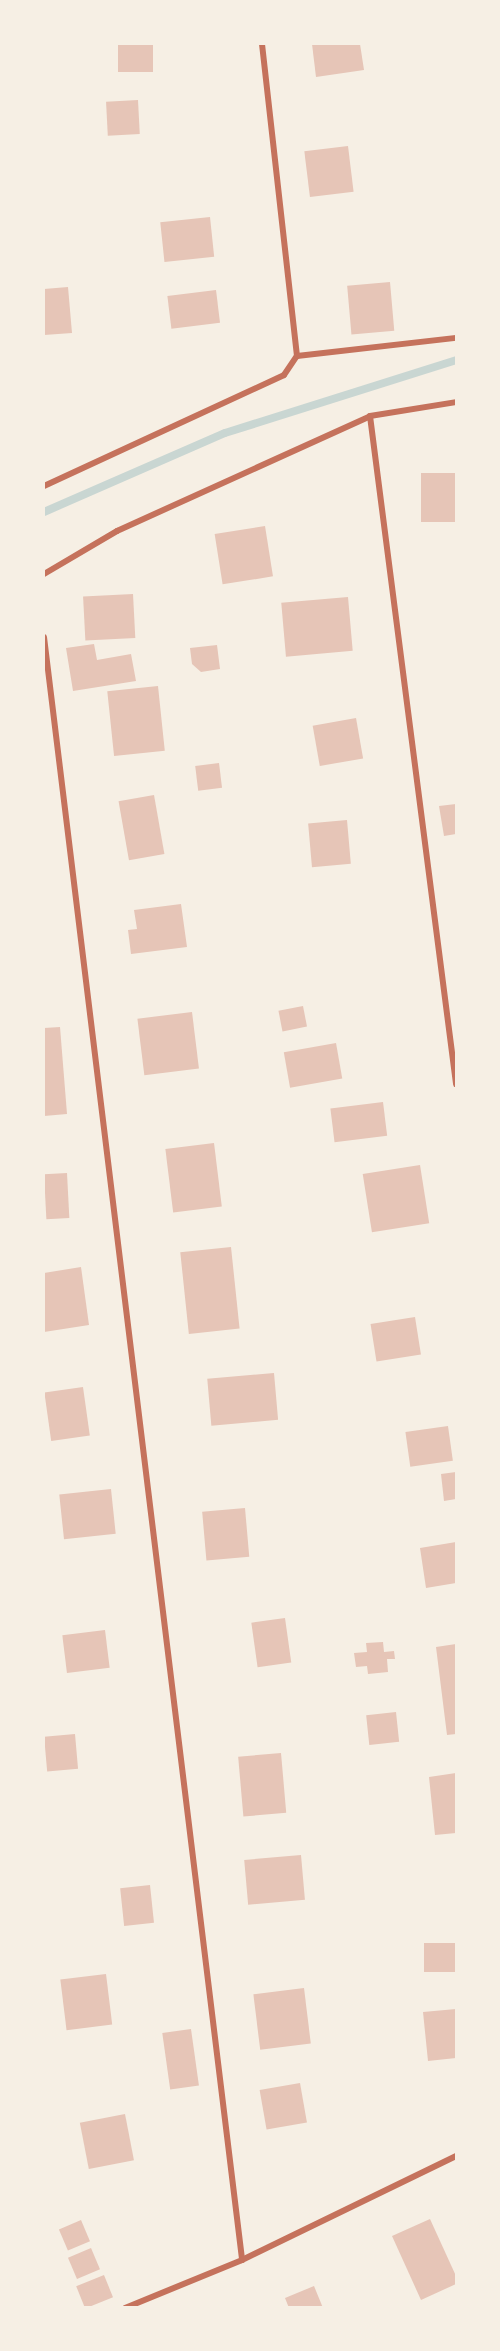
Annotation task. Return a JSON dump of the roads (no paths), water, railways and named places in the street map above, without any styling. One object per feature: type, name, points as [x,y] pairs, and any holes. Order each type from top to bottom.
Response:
[{"type":"street","points":[[44,486],[284,375],[297,356],[262,44]]},
{"type":"street","points":[[297,356],[456,338]]},
{"type":"street","points":[[44,574],[117,531],[370,416],[456,402]]},
{"type":"street","points":[[370,416],[456,1084]]},
{"type":"street","points":[[44,637],[242,2260]]},
{"type":"street","points":[[125,2307],[242,2260],[456,2156]]},
{"type":"waterway","points":[[44,512],[225,433],[456,360]]}]
